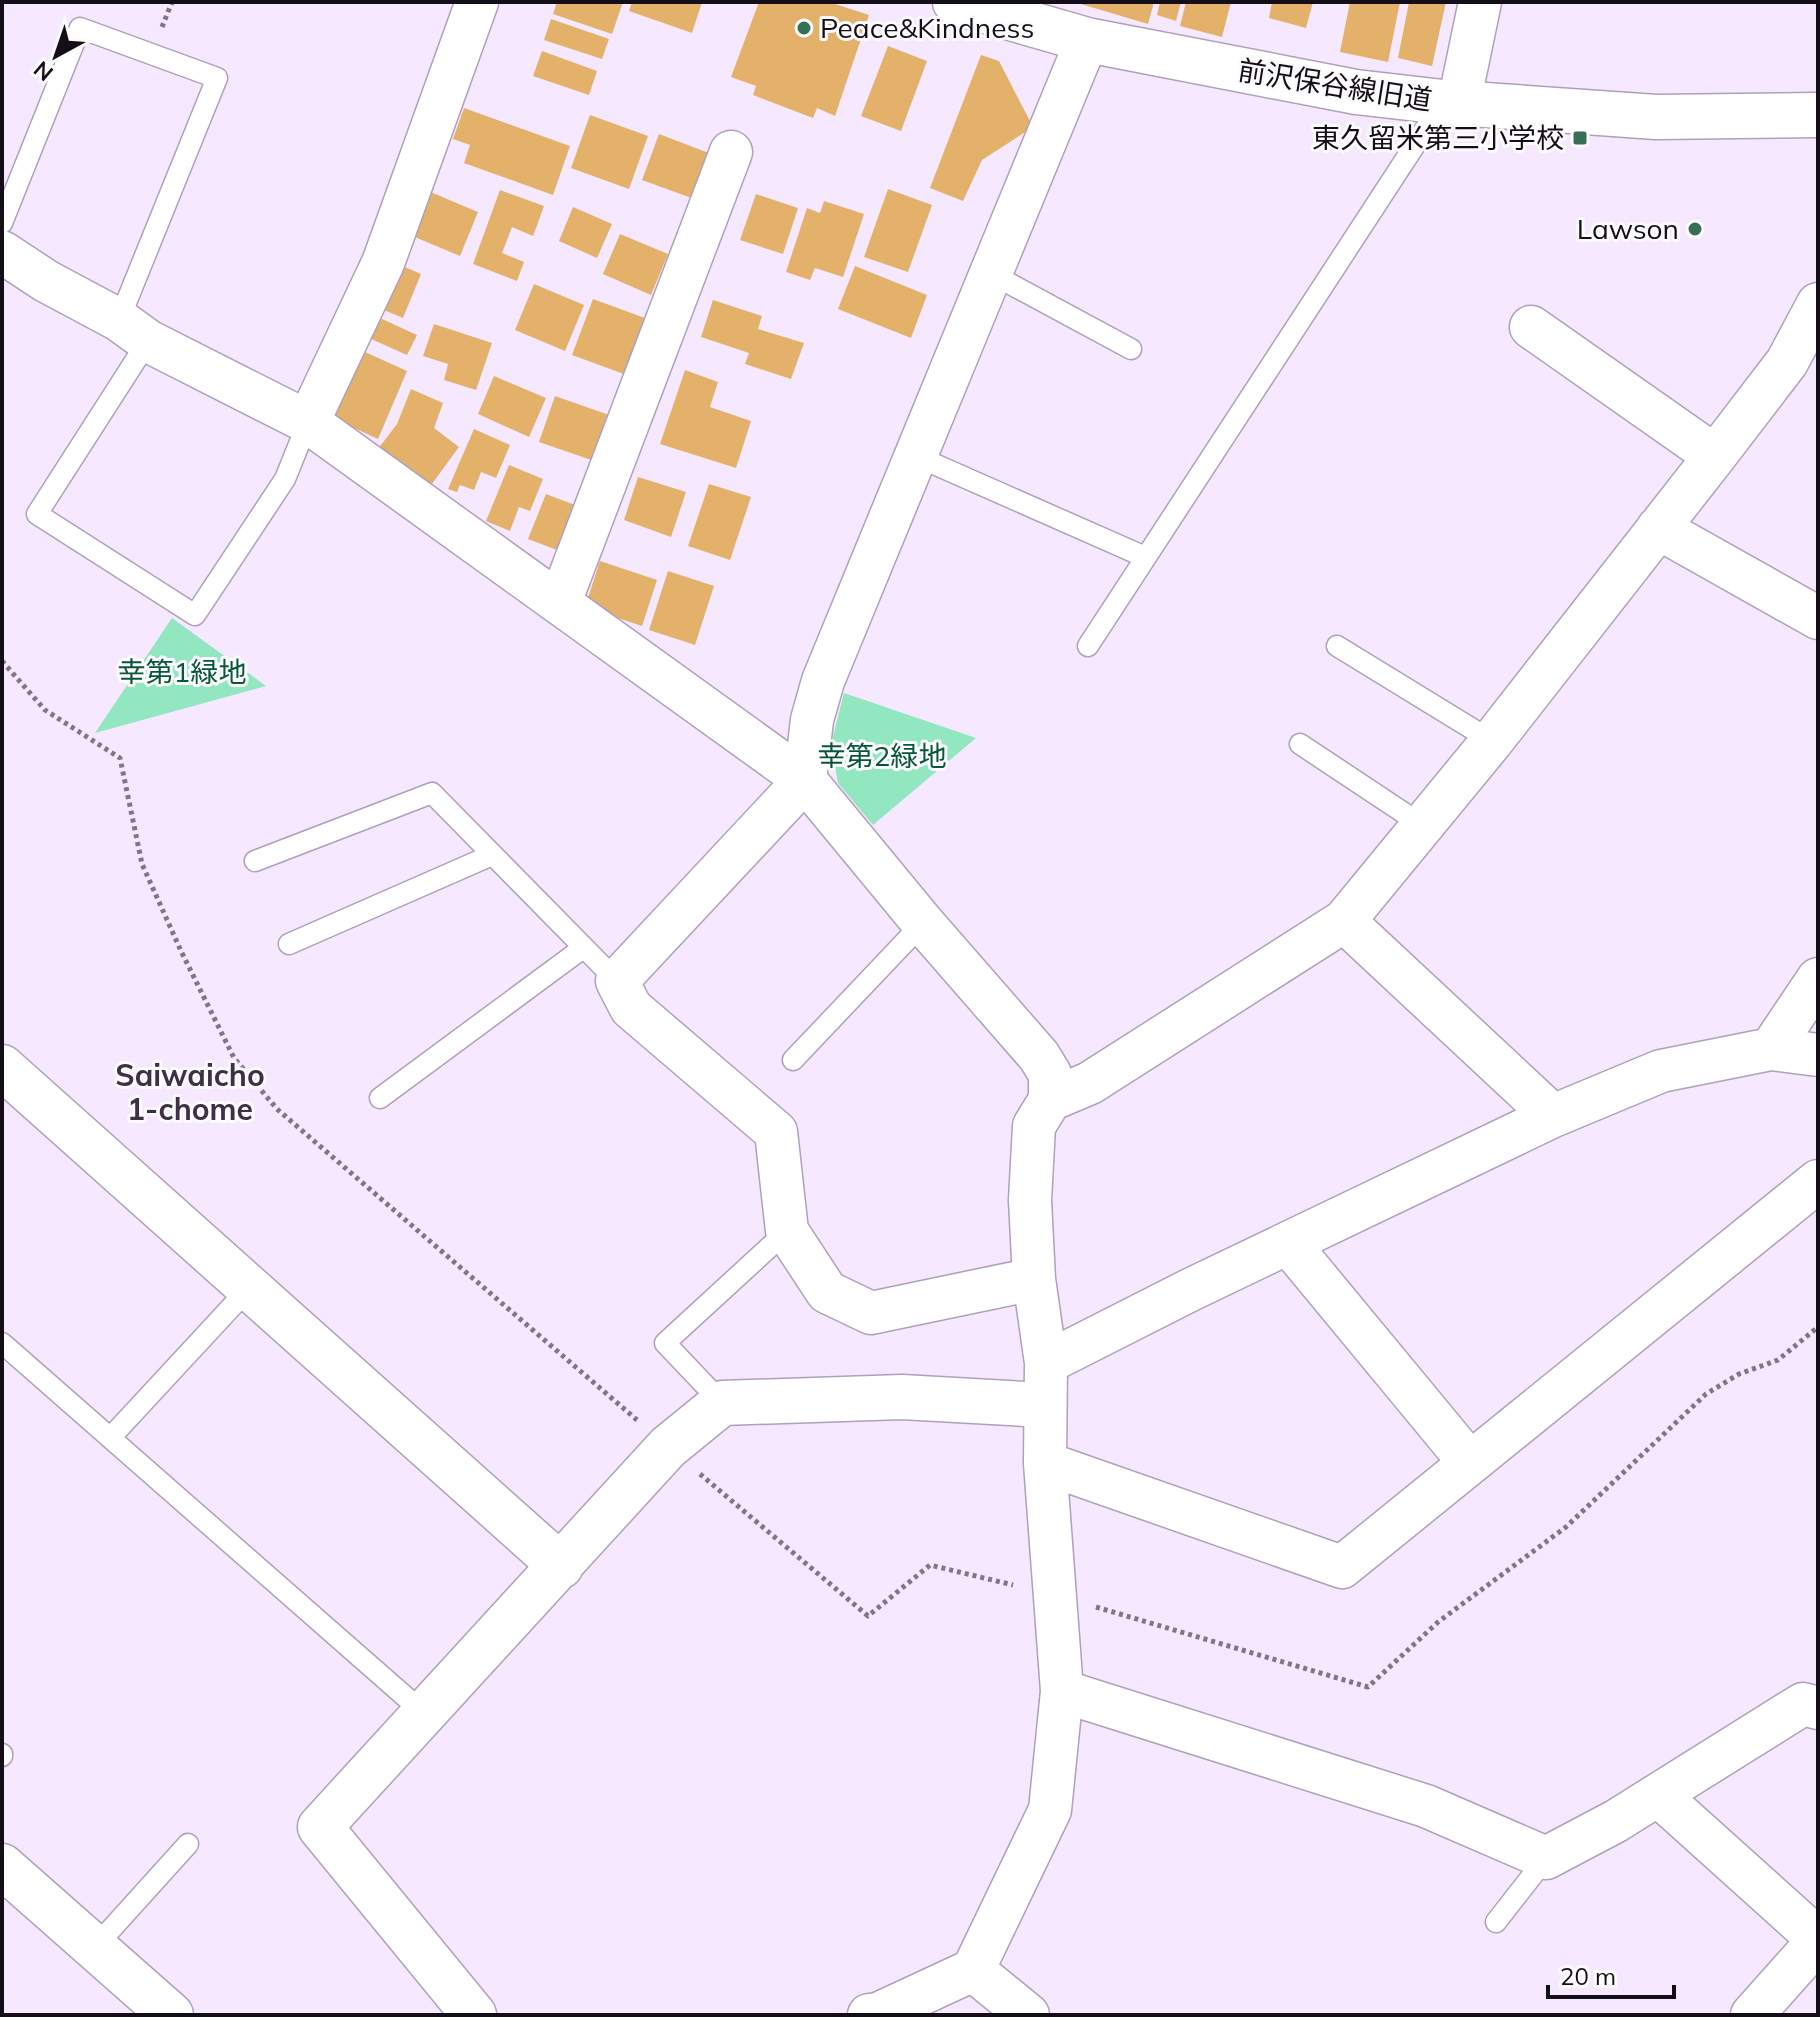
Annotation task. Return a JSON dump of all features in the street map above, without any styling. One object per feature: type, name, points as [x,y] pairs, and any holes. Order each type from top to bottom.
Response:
[{"type":"street","points":[[308,422],[383,263],[477,2]]},
{"type":"street","name":"前沢保谷線旧道","points":[[955,2],[1087,40],[1341,89],[1451,102],[1656,117],[1818,115]]},
{"type":"street","points":[[1451,102],[1480,2]]},
{"type":"street","points":[[1034,1279],[871,1313],[827,1292],[787,1231],[776,1132],[631,1008],[617,981],[805,780],[812,720],[823,681],[1087,40]]},
{"type":"street","points":[[560,602],[731,152]]},
{"type":"street","points":[[2,252],[46,281],[134,330],[308,422],[805,780],[923,923],[1039,1056],[1050,1074],[1050,1100],[1034,1126],[1030,1200],[1034,1279],[1045,1384],[1045,1463],[1062,1691],[1050,1810],[973,1970],[878,2014],[869,2015]]},
{"type":"street","points":[[1050,1100],[1090,1083],[1344,921],[1492,741],[1715,456],[1802,370],[1818,304]]},
{"type":"street","points":[[1531,327],[1715,456]]},
{"type":"street","points":[[1658,528],[1818,618]]},
{"type":"street","points":[[1344,921],[1553,1116]]},
{"type":"street","points":[[1771,1049],[1818,979]]},
{"type":"street","points":[[474,2015],[320,1827],[668,1447],[722,1403],[902,1397],[1045,1384],[1288,1243],[1553,1116],[1661,1071],[1771,1049],[1818,1055]]},
{"type":"street","points":[[2,1067],[561,1566]]},
{"type":"street","points":[[1045,1463],[1342,1567],[1818,1181]]},
{"type":"street","points":[[1288,1243],[1470,1463]]},
{"type":"street","points":[[1062,1691],[1426,1806],[1546,1858],[1658,1795],[1803,1704],[1818,1708]]},
{"type":"street","points":[[1658,1795],[1818,1940],[1752,2015]]},
{"type":"street","points":[[2,1866],[95,1947],[156,2010]]},
{"type":"street","points":[[973,1970],[1028,2015]]},
{"type":"lane","points":[[2,223],[80,28],[217,78],[134,330],[37,514],[195,615],[285,479],[308,422]]},
{"type":"lane","points":[[1088,646],[1451,102]]},
{"type":"lane","points":[[990,273],[1131,349]]},
{"type":"lane","points":[[916,456],[1145,557]]},
{"type":"lane","points":[[1337,646],[1492,741]]},
{"type":"lane","points":[[1300,744],[1422,825]]},
{"type":"lane","points":[[255,861],[432,793],[617,981]]},
{"type":"lane","points":[[289,944],[492,855]]},
{"type":"lane","points":[[793,1060],[923,923]]},
{"type":"lane","points":[[380,1098],[583,948]]},
{"type":"lane","points":[[722,1403],[665,1343],[787,1231]]},
{"type":"lane","points":[[110,1438],[249,1288]]},
{"type":"lane","points":[[2,1343],[425,1714]]},
{"type":"lane","points":[[95,1947],[188,1844]]},
{"type":"lane","points":[[1496,1922],[1546,1858]]},
{"type":"path","points":[[2,661],[45,710],[120,758],[142,864],[234,1058],[277,1109],[668,1447]]},
{"type":"green space","name":"幸第1緑地","points":[[172,618],[266,686],[95,733]]},
{"type":"green space","name":"幸第2緑地","points":[[844,693],[976,738],[873,825],[838,783],[831,744]]},
{"type":"building","points":[[557,2],[623,2],[612,34],[553,14]]},
{"type":"building","points":[[632,2],[702,2],[692,33],[629,11]]},
{"type":"building","points":[[759,2],[829,2],[869,15],[835,116],[817,108],[813,118],[753,95],[756,86],[731,77]]},
{"type":"building","points":[[1074,2],[1154,2],[1148,24]]},
{"type":"building","points":[[1160,2],[1181,2],[1176,21],[1157,15]]},
{"type":"building","points":[[1186,2],[1231,2],[1222,37],[1180,26]]},
{"type":"building","points":[[1272,2],[1313,2],[1306,28],[1269,18]]},
{"type":"building","points":[[1350,2],[1400,2],[1388,62],[1340,52]]},
{"type":"building","points":[[1409,2],[1446,2],[1432,66],[1398,58]]},
{"type":"building","points":[[551,19],[609,39],[602,59],[544,40]]},
{"type":"building","points":[[888,46],[927,61],[901,131],[861,116]]},
{"type":"building","points":[[542,51],[597,71],[589,95],[533,76]]},
{"type":"building","points":[[981,55],[999,61],[1033,127],[982,160],[963,201],[930,188]]},
{"type":"building","points":[[464,108],[570,146],[553,195],[464,163],[470,145],[453,139]]},
{"type":"building","points":[[590,115],[648,136],[629,189],[571,168]]},
{"type":"building","points":[[659,134],[714,155],[697,200],[642,180]]},
{"type":"building","points":[[888,189],[932,205],[908,272],[864,257]]},
{"type":"building","points":[[500,190],[544,206],[533,236],[512,227],[502,253],[524,262],[517,281],[473,264]]},
{"type":"building","points":[[428,191],[478,212],[460,256],[410,235]]},
{"type":"building","points":[[756,194],[798,208],[783,254],[740,240]]},
{"type":"building","points":[[824,201],[864,214],[843,277],[815,268],[810,280],[786,272],[807,208],[820,213]]},
{"type":"building","points":[[573,207],[612,224],[597,258],[559,241]]},
{"type":"building","points":[[620,234],[668,254],[651,295],[603,274]]},
{"type":"building","points":[[391,261],[421,274],[403,318],[372,305]]},
{"type":"building","points":[[855,266],[927,295],[911,338],[838,309]]},
{"type":"building","points":[[534,284],[584,305],[565,351],[515,330]]},
{"type":"building","points":[[593,299],[653,321],[632,377],[572,355]]},
{"type":"building","points":[[713,300],[762,316],[758,329],[804,343],[791,379],[745,364],[749,353],[701,337]]},
{"type":"building","points":[[369,313],[417,335],[407,355],[360,334]]},
{"type":"building","points":[[434,324],[492,343],[476,390],[444,380],[448,364],[423,356]]},
{"type":"building","points":[[354,347],[407,371],[378,439],[324,414]]},
{"type":"building","points":[[685,370],[718,382],[710,407],[751,421],[736,468],[660,444]]},
{"type":"building","points":[[494,376],[546,398],[529,437],[478,414]]},
{"type":"building","points":[[411,389],[443,403],[434,428],[459,447],[429,488],[378,449],[397,424]]},
{"type":"building","points":[[555,396],[612,416],[597,462],[539,442]]},
{"type":"building","points":[[474,429],[510,445],[496,478],[481,472],[474,490],[460,485],[457,492],[448,489]]},
{"type":"building","points":[[509,465],[543,479],[530,511],[519,507],[510,531],[486,521]]},
{"type":"building","points":[[638,477],[686,492],[671,537],[624,520]]},
{"type":"building","points":[[709,484],[751,497],[730,560],[688,546]]},
{"type":"building","points":[[546,494],[583,508],[565,553],[528,539]]},
{"type":"building","points":[[600,561],[657,580],[642,626],[585,607]]},
{"type":"building","points":[[668,571],[714,586],[695,645],[649,630]]},
{"type":"place","name":"Peace&Kindness","points":[[804,28]]},
{"type":"place","name":"東久留米第三小学校","points":[[1580,138]]},
{"type":"place","name":"Lawson","points":[[1695,229]]},
{"type":"district","name":"Saiwaicho 1-chome","points":[[190,1093]]}]
